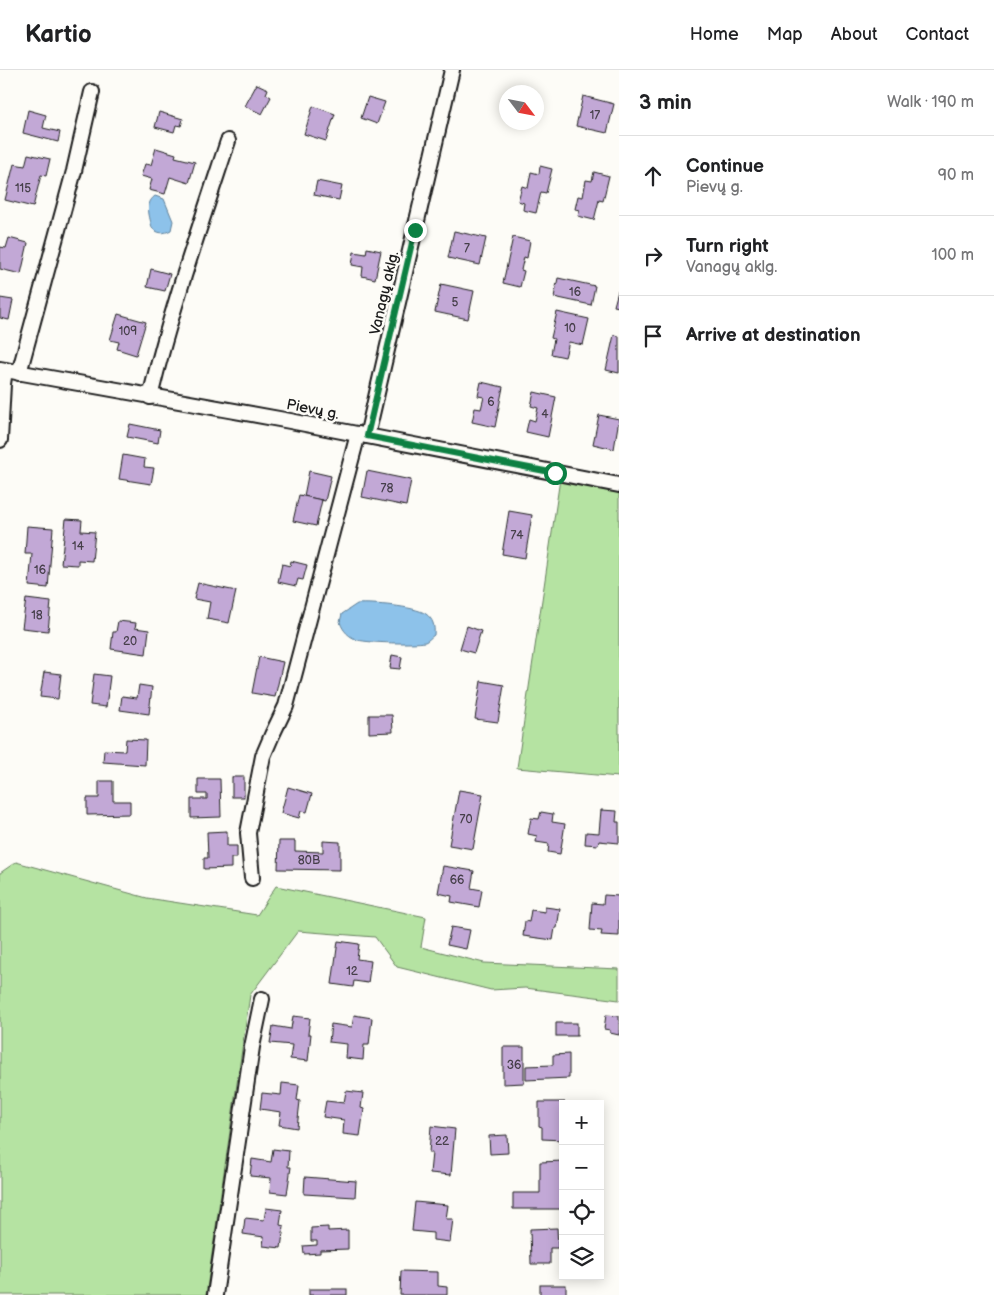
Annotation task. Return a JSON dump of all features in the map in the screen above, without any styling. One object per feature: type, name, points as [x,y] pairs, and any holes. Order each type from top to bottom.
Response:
[{"type":"street","name":"Vanagų aklg.","points":[[252,878],[248,832],[263,756],[286,706],[362,435],[452,70]]},
{"type":"street","points":[[0,440],[3,384],[74,171],[92,92]]},
{"type":"street","points":[[150,397],[176,298],[228,141]]},
{"type":"street","name":"Pievų g.","points":[[8,371],[362,435],[619,485]]},
{"type":"street","points":[[214,1295],[252,1048],[262,999]]},
{"type":"green space","points":[[560,479],[619,493],[619,777],[517,768]]},
{"type":"green space","points":[[16,862],[147,898],[257,915],[276,886],[426,917],[421,947],[484,963],[619,969],[619,1000],[525,988],[491,990],[397,967],[375,937],[298,931],[250,995],[206,1295],[0,1295],[0,873]]},
{"type":"water","points":[[155,196],[164,199],[173,221],[171,230],[166,232],[161,233],[152,228],[149,207]]},
{"type":"water","points":[[357,604],[393,606],[420,611],[432,620],[434,635],[420,643],[363,641],[355,639],[347,633],[340,622],[342,614]]},
{"type":"building","points":[[257,84],[268,89],[266,94],[271,97],[262,114],[245,106]]},
{"type":"building","points":[[583,96],[614,104],[607,133],[576,126]]},
{"type":"building","points":[[368,97],[385,102],[377,124],[361,118]]},
{"type":"building","points":[[313,106],[335,114],[326,141],[304,134]]},
{"type":"building","points":[[28,110],[46,115],[43,128],[60,132],[58,142],[23,133]]},
{"type":"building","points":[[159,112],[183,119],[181,126],[176,125],[174,132],[155,127]]},
{"type":"building","points":[[156,148],[176,154],[175,157],[195,162],[189,183],[170,177],[165,194],[149,190],[152,179],[141,176],[145,164],[151,165]]},
{"type":"building","points":[[28,154],[50,159],[46,176],[41,175],[33,207],[5,200],[14,164],[25,166]]},
{"type":"building","points":[[540,166],[552,169],[546,193],[541,192],[536,213],[523,210],[524,203],[518,201],[522,186],[528,188],[531,172],[539,174]]},
{"type":"building","points":[[594,172],[609,176],[603,201],[599,200],[594,220],[578,216],[580,210],[575,209],[578,196],[583,197],[586,180],[592,181]]},
{"type":"building","points":[[317,181],[342,186],[339,200],[314,195]]},
{"type":"building","points":[[454,231],[486,238],[480,265],[448,258]]},
{"type":"building","points":[[513,237],[530,241],[527,258],[524,257],[521,270],[524,271],[520,287],[503,283]]},
{"type":"building","points":[[9,238],[28,243],[21,274],[0,269],[0,247],[6,248]]},
{"type":"building","points":[[367,248],[381,251],[375,279],[362,276],[363,267],[352,265],[354,252],[366,254]]},
{"type":"building","points":[[151,269],[170,274],[165,291],[147,287]]},
{"type":"building","points":[[558,278],[595,286],[591,305],[554,297]]},
{"type":"building","points":[[441,284],[474,291],[468,319],[435,312]]},
{"type":"building","points":[[619,291],[619,307],[614,306]]},
{"type":"building","points":[[0,298],[13,300],[9,320],[0,318]]},
{"type":"building","points":[[557,312],[589,319],[583,345],[569,342],[565,357],[551,354],[554,339],[551,338]]},
{"type":"building","points":[[118,314],[146,322],[136,355],[117,349],[119,342],[110,340]]},
{"type":"building","points":[[614,335],[619,336],[619,373],[606,370]]},
{"type":"building","points":[[481,382],[503,387],[495,427],[472,422],[475,408],[481,409],[484,397],[478,396]]},
{"type":"building","points":[[534,392],[556,397],[548,437],[526,432],[529,419],[535,421],[538,408],[531,406]]},
{"type":"building","points":[[599,415],[619,419],[614,449],[593,444]]},
{"type":"building","points":[[130,424],[160,430],[158,443],[127,437]]},
{"type":"building","points":[[123,455],[145,459],[144,467],[154,468],[151,484],[119,479]]},
{"type":"building","points":[[309,471],[331,476],[325,501],[304,496]]},
{"type":"building","points":[[367,471],[411,480],[406,506],[362,497]]},
{"type":"building","points":[[299,495],[322,500],[316,526],[293,521]]},
{"type":"building","points":[[509,511],[532,515],[525,558],[502,554]]},
{"type":"building","points":[[66,519],[82,520],[81,531],[95,532],[92,561],[78,560],[78,565],[61,564]]},
{"type":"building","points":[[27,526],[53,528],[48,588],[29,586],[32,554],[25,554]]},
{"type":"building","points":[[291,561],[307,565],[303,580],[298,579],[296,586],[278,582],[282,564],[290,566]]},
{"type":"building","points":[[198,583],[236,591],[229,623],[207,619],[210,602],[194,599]]},
{"type":"building","points":[[26,599],[51,602],[48,631],[22,628]]},
{"type":"building","points":[[118,621],[136,623],[135,628],[149,630],[146,654],[111,649],[113,632],[116,632]]},
{"type":"building","points":[[467,626],[481,631],[474,653],[460,649]]},
{"type":"building","points":[[392,655],[402,657],[400,669],[390,668]]},
{"type":"building","points":[[259,657],[283,662],[275,697],[252,693]]},
{"type":"building","points":[[44,672],[61,674],[58,699],[40,697]]},
{"type":"building","points":[[94,674],[110,676],[106,707],[90,705]]},
{"type":"building","points":[[481,681],[504,685],[498,722],[475,719]]},
{"type":"building","points":[[139,685],[152,687],[149,714],[120,710],[122,696],[137,698]]},
{"type":"building","points":[[369,715],[392,715],[393,732],[369,733]]},
{"type":"building","points":[[126,739],[146,740],[145,765],[103,762],[104,750],[125,751]]},
{"type":"building","points":[[232,777],[244,777],[244,797],[232,797]]},
{"type":"building","points":[[198,779],[220,779],[221,817],[191,818],[191,799],[207,799],[207,794],[198,794]]},
{"type":"building","points":[[99,781],[113,781],[113,801],[130,801],[130,814],[87,815],[87,798],[99,798]]},
{"type":"building","points":[[288,787],[312,794],[307,812],[301,811],[299,818],[281,813]]},
{"type":"building","points":[[459,790],[483,794],[473,849],[449,845]]},
{"type":"building","points":[[601,810],[617,811],[616,822],[619,822],[619,843],[599,841],[598,845],[585,844],[586,832],[599,833]]},
{"type":"building","points":[[541,812],[553,814],[552,822],[565,824],[560,854],[548,852],[549,844],[536,842],[537,836],[528,834],[531,818],[539,819]]},
{"type":"building","points":[[227,831],[227,846],[237,846],[237,858],[231,858],[231,868],[204,869],[204,858],[208,858],[207,832]]},
{"type":"building","points":[[279,841],[295,841],[295,851],[323,852],[323,841],[340,842],[340,870],[278,869]]},
{"type":"building","points":[[443,866],[474,871],[471,888],[482,890],[479,907],[451,902],[452,896],[438,893]]},
{"type":"building","points":[[604,895],[619,896],[619,936],[601,935],[602,931],[590,930],[592,903],[603,904]]},
{"type":"building","points":[[545,907],[560,909],[553,940],[523,936],[525,921],[529,922],[531,910],[545,912]]},
{"type":"building","points":[[451,927],[470,930],[466,949],[447,945]]},
{"type":"building","points":[[338,941],[359,944],[357,959],[371,961],[368,983],[354,981],[353,987],[332,984]]},
{"type":"building","points":[[354,1015],[372,1018],[369,1045],[364,1045],[363,1060],[346,1058],[347,1044],[329,1042],[331,1024],[352,1027]]},
{"type":"building","points":[[606,1015],[619,1016],[619,1035],[604,1029]]},
{"type":"building","points":[[293,1016],[310,1018],[308,1034],[311,1034],[308,1061],[290,1059],[292,1045],[270,1043],[273,1026],[291,1029]]},
{"type":"building","points":[[556,1023],[577,1023],[577,1036],[556,1036]]},
{"type":"building","points":[[503,1047],[524,1047],[524,1083],[503,1084]]},
{"type":"building","points":[[569,1054],[569,1078],[526,1080],[526,1066],[553,1065],[553,1055]]},
{"type":"building","points":[[282,1083],[299,1085],[297,1100],[300,1101],[297,1128],[279,1125],[281,1112],[260,1109],[262,1093],[281,1095]]},
{"type":"building","points":[[346,1091],[363,1093],[361,1108],[364,1109],[360,1136],[343,1134],[344,1120],[323,1117],[326,1101],[344,1103]]},
{"type":"building","points":[[539,1102],[559,1102],[559,1140],[542,1139],[542,1127],[539,1126]]},
{"type":"building","points":[[431,1126],[455,1129],[451,1175],[430,1173],[432,1153],[429,1153]]},
{"type":"building","points":[[507,1135],[508,1153],[490,1154],[489,1136]]},
{"type":"building","points":[[273,1149],[289,1151],[288,1167],[291,1167],[287,1194],[270,1192],[271,1178],[250,1176],[252,1159],[271,1162]]},
{"type":"building","points":[[559,1161],[559,1209],[513,1209],[513,1193],[540,1193],[540,1162]]},
{"type":"building","points":[[305,1177],[356,1181],[355,1197],[304,1194]]},
{"type":"building","points":[[415,1202],[448,1205],[446,1219],[453,1219],[450,1242],[433,1240],[433,1233],[412,1231]]},
{"type":"building","points":[[266,1208],[282,1210],[280,1225],[284,1226],[281,1248],[263,1246],[264,1237],[243,1234],[245,1218],[264,1220]]},
{"type":"building","points":[[328,1227],[328,1231],[348,1230],[348,1249],[320,1250],[320,1253],[304,1254],[303,1246],[317,1245],[317,1241],[311,1241],[311,1228]]},
{"type":"building","points":[[557,1228],[558,1248],[550,1248],[550,1264],[531,1264],[530,1229]]},
{"type":"building","points":[[401,1271],[438,1272],[438,1286],[447,1287],[447,1295],[400,1295]]},
{"type":"building","points":[[540,1285],[566,1285],[566,1295],[540,1295]]},
{"type":"building","points":[[309,1289],[347,1289],[347,1295],[309,1295]]},
{"type":"route","points":[[415,230],[367,436],[555,473]]}]
